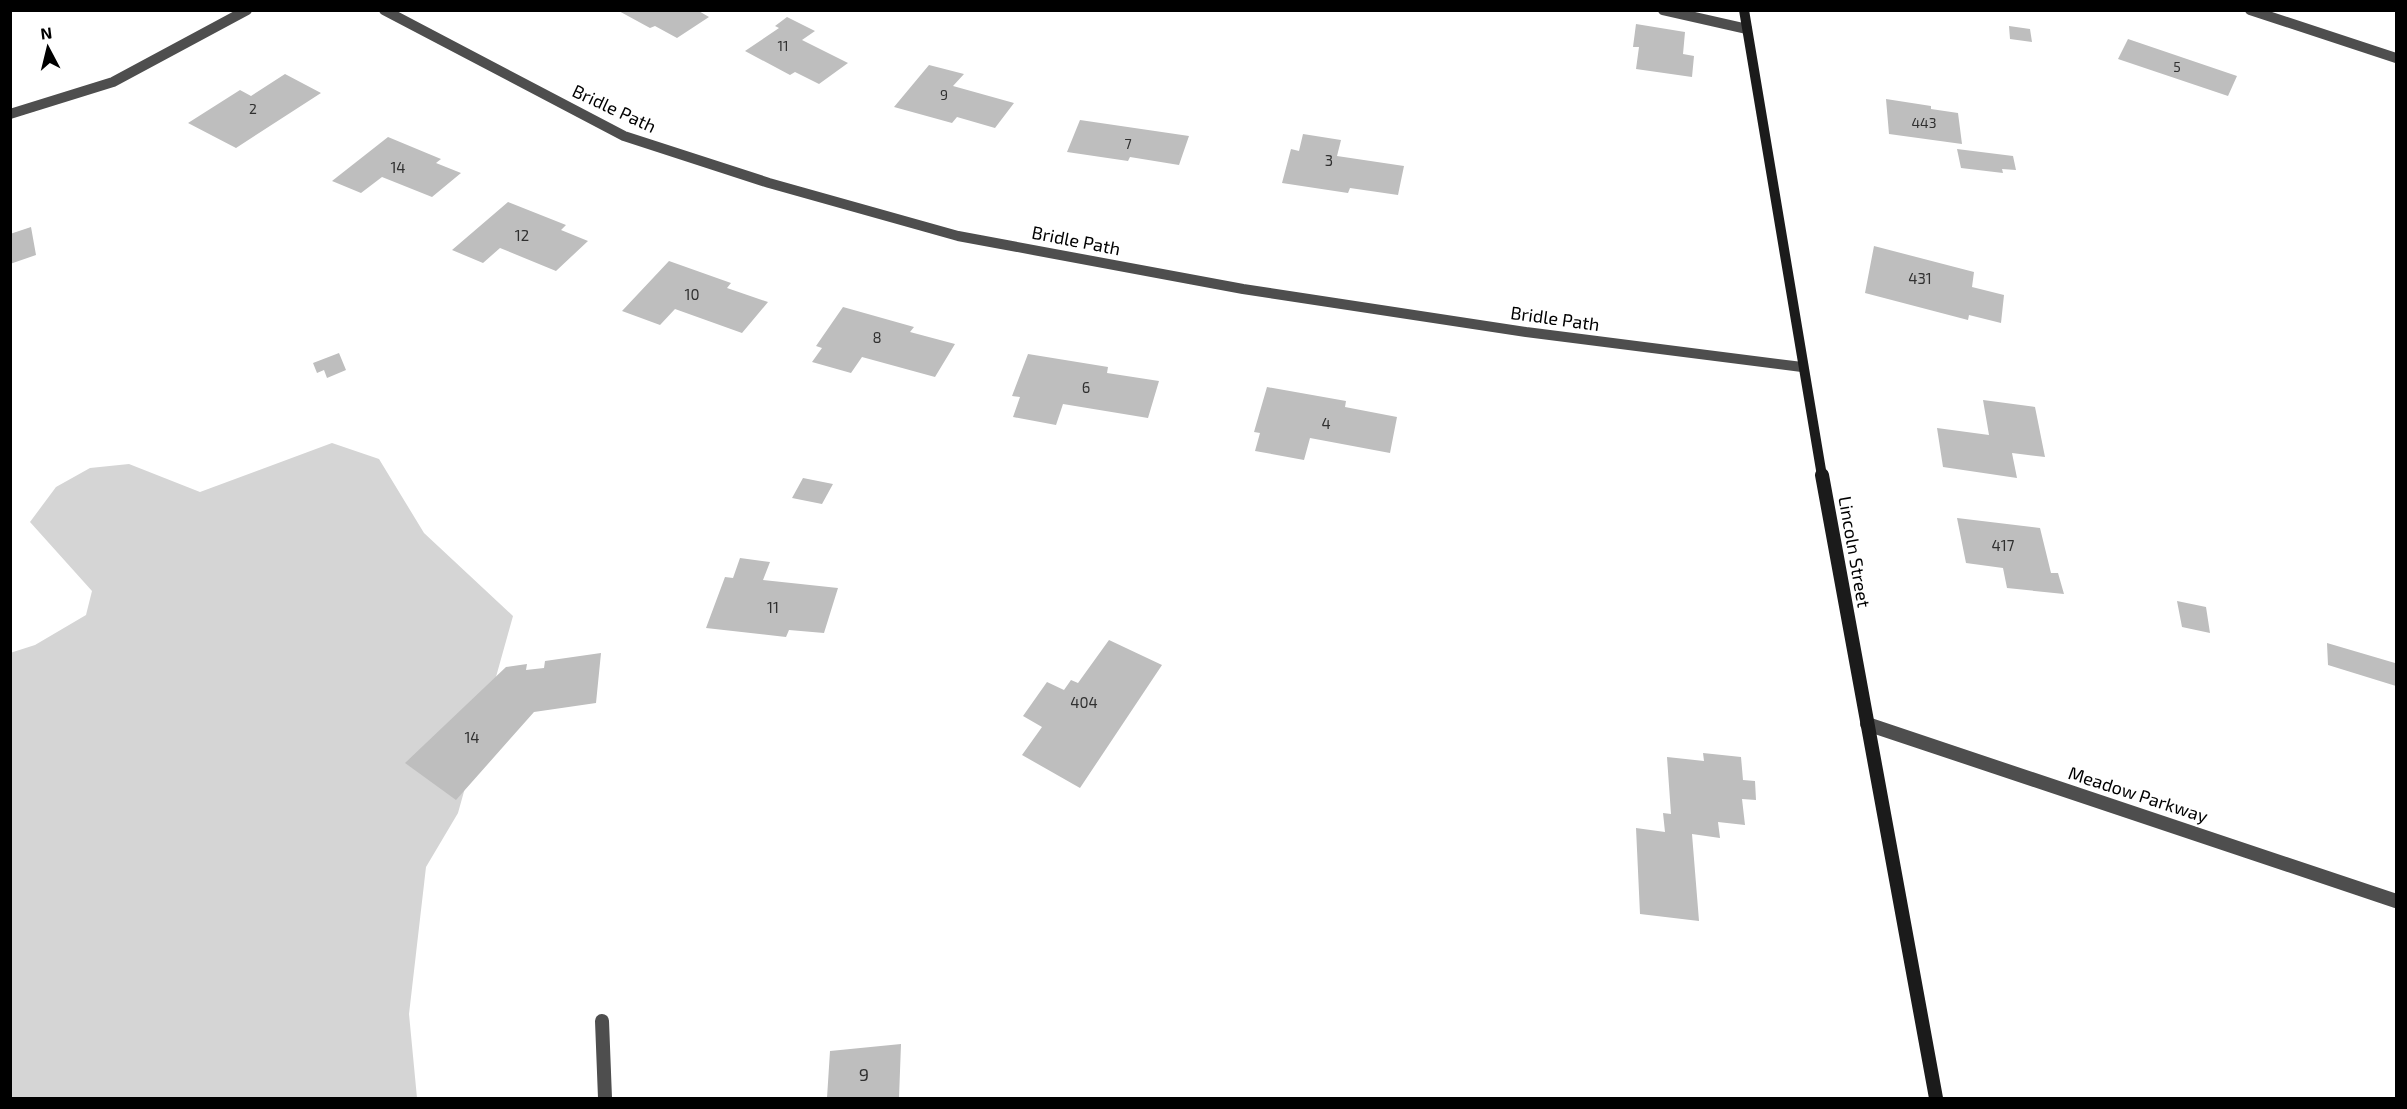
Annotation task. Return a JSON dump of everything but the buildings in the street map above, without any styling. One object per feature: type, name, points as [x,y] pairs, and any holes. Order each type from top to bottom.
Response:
[{"type":"main road","name":"Lincoln Street","points":[[1744,10],[1802,367],[1936,1098]]},
{"type":"street","points":[[10,114],[113,82],[247,10]]},
{"type":"street","name":"Bridle Path","points":[[384,10],[624,135],[769,183],[958,236],[1243,289],[1526,332],[1802,367]]},
{"type":"street","points":[[1663,10],[1747,29]]},
{"type":"street","points":[[2250,10],[2397,58]]},
{"type":"street","name":"Meadow Parkway","points":[[1867,724],[2397,901]]},
{"type":"street","points":[[602,1021],[605,1098]]},
{"type":"shaded area","points":[[332,443],[379,459],[424,533],[513,616],[458,813],[426,867],[409,1014],[417,1098],[11,1098],[10,653],[35,645],[86,615],[92,591],[30,522],[56,487],[90,468],[129,464],[200,492]]}]
